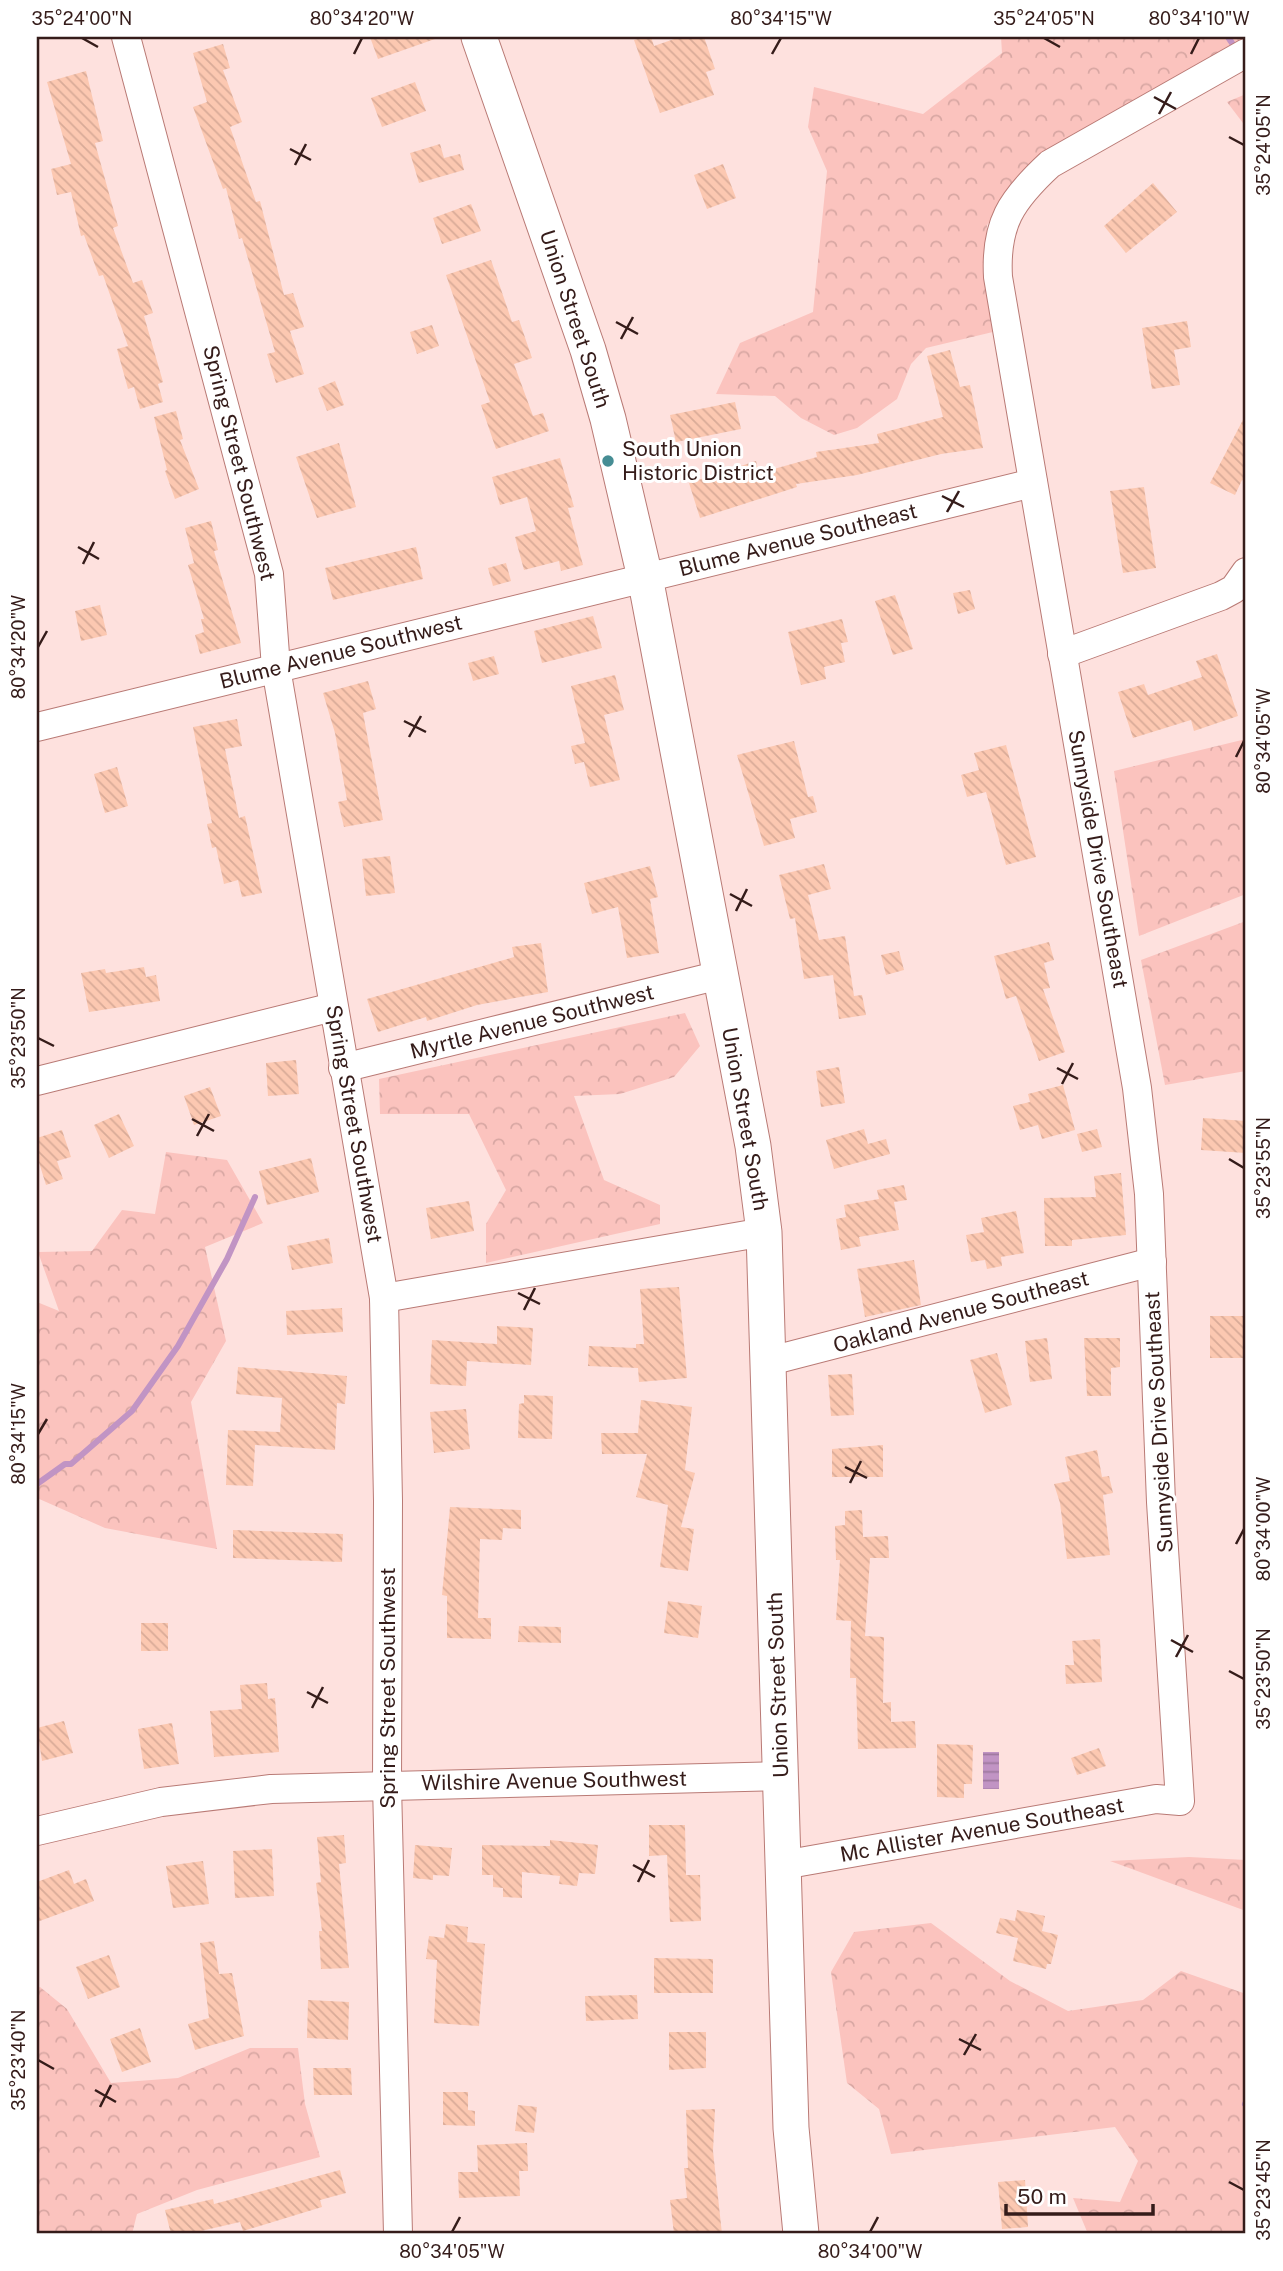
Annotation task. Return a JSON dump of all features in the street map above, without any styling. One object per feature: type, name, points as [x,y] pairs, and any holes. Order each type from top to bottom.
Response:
[{"type":"main road","name":"Union Street South","points":[[479,37],[588,350],[608,419],[645,578],[753,1146],[764,1232],[791,2128],[801,2234]]},
{"type":"street","name":"Spring Street Southwest","points":[[126,37],[269,574],[276,668],[384,1298],[388,1501],[387,1784],[398,2234]]},
{"type":"street","name":"Sunnyside Drive Southeast","points":[[1180,1801],[1161,1503],[1149,1194],[1137,1088],[998,277],[998,238],[1008,211],[1025,188],[1050,164],[1246,53]]},
{"type":"street","name":"Blume Avenue Southeast","points":[[645,578],[1033,483]]},
{"type":"street","points":[[1062,654],[1221,596],[1234,589],[1246,572]]},
{"type":"street","name":"Blume Avenue Southwest","points":[[37,727],[645,578]]},
{"type":"street","name":"Myrtle Avenue Southwest","points":[[343,1068],[720,975]]},
{"type":"street","points":[[37,1081],[333,1007]]},
{"type":"street","points":[[384,1298],[764,1232]]},
{"type":"street","name":"Oakland Avenue Southeast","points":[[769,1361],[1152,1262]]},
{"type":"street","name":"Wilshire Avenue Southwest","points":[[37,1831],[161,1802],[271,1789],[781,1776]]},
{"type":"street","name":"Mc Allister Avenue Southeast","points":[[783,1865],[1156,1800],[1180,1801]]},
{"type":"green space","points":[[1001,37],[1246,37],[1246,41],[1034,165],[987,225],[986,260],[997,331],[926,348],[911,364],[897,399],[857,428],[834,435],[801,418],[775,396],[716,394],[740,343],[813,312],[827,171],[808,127],[814,87],[923,114],[1002,53]]},
{"type":"green space","points":[[1246,94],[1246,127],[1227,102]]},
{"type":"green space","points":[[1246,739],[1246,894],[1139,936],[1114,771]]},
{"type":"green space","points":[[1246,921],[1246,1071],[1165,1085],[1141,960]]},
{"type":"green space","points":[[685,1013],[700,1046],[674,1077],[620,1094],[574,1096],[604,1180],[660,1205],[660,1224],[486,1263],[486,1224],[506,1190],[469,1114],[380,1114],[379,1079]]},
{"type":"green space","points":[[166,1152],[227,1160],[263,1223],[205,1247],[226,1341],[191,1402],[217,1549],[105,1528],[37,1498],[37,1302],[59,1311],[38,1252],[92,1251],[122,1210],[155,1214]]},
{"type":"green space","points":[[1189,1857],[1246,1860],[1246,1911],[1110,1861]]},
{"type":"green space","points":[[931,1923],[1010,1981],[1068,2011],[1143,2000],[1181,1971],[1246,1994],[1246,2234],[1088,2234],[1073,2198],[1120,2202],[1138,2161],[1115,2127],[891,2154],[879,2109],[847,2083],[831,1972],[854,1932]]},
{"type":"green space","points":[[40,1987],[67,2009],[111,2083],[178,2078],[250,2048],[298,2048],[305,2104],[320,2157],[197,2190],[137,2214],[132,2234],[37,2234],[37,1988]]},
{"type":"shaded area","points":[[983,1752],[999,1752],[999,1789],[983,1789]]},
{"type":"building","points":[[370,37],[435,37],[435,39],[378,59]]},
{"type":"building","points":[[651,37],[654,46],[680,37],[704,37],[715,69],[706,72],[714,95],[660,113],[634,40]]},
{"type":"building","points":[[223,44],[230,68],[223,70],[242,122],[230,127],[256,202],[260,201],[284,295],[293,293],[304,327],[290,331],[304,374],[276,383],[267,354],[275,352],[242,238],[239,239],[226,188],[223,189],[193,107],[207,102],[193,53]]},
{"type":"building","points":[[86,71],[103,141],[95,143],[118,226],[113,228],[133,283],[142,280],[153,313],[144,316],[163,382],[158,384],[163,402],[140,409],[134,387],[128,389],[117,349],[128,346],[103,275],[99,276],[84,235],[81,236],[71,192],[57,195],[51,169],[71,164],[47,82]]},
{"type":"building","points":[[415,82],[426,111],[382,127],[371,98]]},
{"type":"building","points":[[440,144],[444,158],[460,154],[464,170],[419,183],[410,153]]},
{"type":"building","points":[[723,164],[736,198],[707,209],[694,175]]},
{"type":"building","points":[[1153,183],[1177,212],[1126,253],[1104,226]]},
{"type":"building","points":[[471,204],[481,231],[442,244],[433,218]]},
{"type":"building","points":[[491,260],[512,322],[519,320],[532,358],[514,364],[533,416],[543,413],[549,431],[496,449],[481,405],[490,402],[446,275]]},
{"type":"building","points":[[1187,321],[1191,347],[1174,350],[1180,385],[1152,389],[1142,328]]},
{"type":"building","points":[[432,325],[439,346],[417,354],[410,332]]},
{"type":"building","points":[[950,350],[960,387],[970,385],[983,448],[941,454],[857,475],[796,484],[797,487],[700,518],[689,483],[756,461],[759,473],[817,457],[816,452],[879,443],[877,434],[943,417],[927,356]]},
{"type":"building","points":[[335,381],[344,405],[327,411],[318,388]]},
{"type":"building","points":[[735,402],[741,429],[676,442],[670,415]]},
{"type":"building","points":[[176,411],[183,439],[180,440],[199,489],[175,499],[165,471],[167,470],[154,417]]},
{"type":"building","points":[[1246,414],[1246,482],[1242,480],[1235,495],[1210,483]]},
{"type":"building","points":[[339,443],[356,507],[317,518],[296,457]]},
{"type":"building","points":[[560,458],[574,507],[568,508],[583,565],[561,571],[559,561],[524,570],[515,537],[536,531],[527,497],[500,505],[492,477]]},
{"type":"building","points":[[1144,487],[1156,568],[1123,573],[1110,491]]},
{"type":"building","points":[[211,521],[218,550],[214,551],[241,643],[200,654],[195,635],[204,632],[201,619],[204,619],[188,565],[194,563],[185,528]]},
{"type":"building","points":[[416,547],[423,579],[333,600],[325,568]]},
{"type":"building","points":[[506,563],[511,581],[493,586],[488,568]]},
{"type":"building","points":[[970,590],[975,609],[958,614],[953,593]]},
{"type":"building","points":[[895,595],[913,649],[893,655],[875,601]]},
{"type":"building","points":[[100,605],[107,635],[81,641],[75,611]]},
{"type":"building","points":[[593,616],[602,648],[542,663],[534,631]]},
{"type":"building","points":[[842,619],[848,642],[841,643],[845,662],[824,667],[826,679],[801,685],[788,632]]},
{"type":"building","points":[[1217,654],[1238,716],[1194,731],[1191,720],[1133,738],[1118,692],[1144,684],[1148,695],[1202,677],[1196,661]]},
{"type":"building","points":[[494,656],[499,674],[473,681],[468,663]]},
{"type":"building","points":[[615,675],[624,710],[604,715],[620,780],[590,787],[584,762],[575,764],[571,746],[585,743],[571,686]]},
{"type":"building","points":[[368,681],[376,709],[363,713],[383,820],[344,827],[338,802],[347,800],[335,733],[323,693]]},
{"type":"building","points":[[237,719],[242,746],[225,749],[239,818],[245,816],[262,893],[242,897],[238,880],[224,884],[216,847],[212,848],[207,824],[212,823],[193,727]]},
{"type":"building","points":[[794,741],[808,797],[813,796],[817,812],[790,819],[795,838],[764,846],[737,755]]},
{"type":"building","points":[[1006,745],[1036,857],[1006,865],[986,792],[967,797],[961,775],[979,770],[974,753]]},
{"type":"building","points":[[117,767],[128,806],[105,813],[94,774]]},
{"type":"building","points":[[390,856],[395,893],[366,896],[362,859]]},
{"type":"building","points":[[824,864],[831,889],[808,895],[819,940],[845,936],[854,996],[862,995],[866,1015],[839,1019],[833,975],[804,979],[795,918],[790,919],[779,875]]},
{"type":"building","points":[[650,866],[658,897],[650,899],[659,953],[627,958],[618,907],[592,914],[584,883]]},
{"type":"building","points":[[1049,942],[1054,960],[1044,963],[1050,988],[1043,989],[1065,1052],[1039,1061],[1016,996],[1006,999],[994,956]]},
{"type":"building","points":[[541,943],[548,992],[477,1005],[427,1021],[426,1017],[378,1032],[367,999],[514,957],[512,947]]},
{"type":"building","points":[[899,951],[904,970],[886,975],[881,955]]},
{"type":"building","points":[[144,967],[146,977],[156,975],[160,1001],[89,1012],[81,973],[105,969],[106,973]]},
{"type":"building","points":[[296,1060],[299,1094],[268,1096],[266,1063]]},
{"type":"building","points":[[839,1067],[845,1103],[821,1107],[816,1071]]},
{"type":"building","points":[[1063,1085],[1075,1130],[1042,1139],[1038,1125],[1020,1130],[1013,1106],[1030,1102],[1028,1094]]},
{"type":"building","points":[[210,1087],[221,1116],[194,1125],[184,1096]]},
{"type":"building","points":[[119,1114],[134,1146],[109,1158],[94,1125]]},
{"type":"building","points":[[1203,1118],[1246,1121],[1246,1153],[1201,1150]]},
{"type":"building","points":[[864,1129],[868,1144],[886,1139],[890,1154],[834,1169],[826,1140]]},
{"type":"building","points":[[1097,1129],[1102,1147],[1082,1152],[1077,1134]]},
{"type":"building","points":[[62,1130],[71,1157],[57,1161],[63,1179],[46,1185],[37,1156],[37,1138]]},
{"type":"building","points":[[311,1158],[319,1192],[267,1205],[259,1171]]},
{"type":"building","points":[[1121,1173],[1126,1235],[1072,1240],[1072,1246],[1045,1246],[1044,1198],[1096,1197],[1094,1176]]},
{"type":"building","points":[[904,1185],[907,1200],[894,1202],[899,1230],[859,1237],[861,1246],[841,1250],[836,1219],[846,1217],[844,1205],[879,1199],[877,1190]]},
{"type":"building","points":[[469,1201],[474,1231],[431,1239],[426,1208]]},
{"type":"building","points":[[1016,1211],[1024,1253],[1001,1257],[1002,1266],[987,1269],[985,1260],[971,1262],[966,1235],[984,1232],[981,1218]]},
{"type":"building","points":[[329,1238],[333,1263],[292,1270],[287,1246]]},
{"type":"building","points":[[914,1260],[921,1305],[865,1317],[857,1269]]},
{"type":"building","points":[[679,1287],[687,1378],[639,1382],[638,1368],[588,1366],[589,1346],[636,1348],[636,1344],[644,1344],[640,1289]]},
{"type":"building","points":[[342,1308],[343,1332],[287,1335],[286,1311]]},
{"type":"building","points":[[1210,1316],[1246,1316],[1245,1358],[1210,1358]]},
{"type":"building","points":[[497,1326],[533,1328],[531,1365],[467,1361],[466,1386],[430,1384],[432,1340],[497,1344]]},
{"type":"building","points":[[1047,1338],[1052,1379],[1030,1382],[1025,1341]]},
{"type":"building","points":[[1084,1338],[1120,1338],[1120,1367],[1111,1368],[1111,1396],[1087,1396]]},
{"type":"building","points":[[997,1353],[1012,1405],[985,1413],[970,1360]]},
{"type":"building","points":[[238,1367],[347,1376],[345,1404],[337,1403],[335,1450],[255,1445],[253,1486],[226,1485],[228,1430],[280,1432],[282,1398],[236,1394]]},
{"type":"building","points":[[852,1374],[854,1415],[831,1416],[828,1375]]},
{"type":"building","points":[[524,1395],[553,1396],[552,1439],[518,1438],[519,1404],[524,1403]]},
{"type":"building","points":[[641,1400],[692,1407],[685,1470],[695,1473],[681,1527],[694,1529],[688,1571],[660,1567],[668,1505],[636,1497],[647,1454],[602,1454],[601,1433],[638,1433]]},
{"type":"building","points":[[466,1409],[470,1449],[434,1453],[430,1412]]},
{"type":"building","points":[[883,1445],[883,1477],[832,1477],[832,1449]]},
{"type":"building","points":[[1097,1450],[1102,1477],[1109,1476],[1113,1493],[1103,1495],[1110,1555],[1067,1559],[1060,1503],[1054,1484],[1070,1481],[1065,1457]]},
{"type":"building","points":[[450,1507],[521,1510],[521,1529],[503,1528],[502,1540],[480,1539],[478,1618],[491,1618],[491,1639],[447,1638],[447,1596],[442,1595]]},
{"type":"building","points":[[862,1510],[863,1537],[888,1536],[889,1558],[870,1558],[865,1636],[884,1637],[883,1703],[891,1702],[891,1722],[915,1721],[916,1748],[858,1749],[856,1678],[850,1678],[851,1621],[836,1620],[840,1560],[836,1560],[835,1526],[845,1525],[845,1511]]},
{"type":"building","points":[[233,1530],[343,1534],[342,1562],[233,1558]]},
{"type":"building","points":[[668,1601],[702,1606],[698,1638],[664,1633]]},
{"type":"building","points":[[141,1623],[168,1623],[168,1651],[141,1651]]},
{"type":"building","points":[[519,1626],[561,1627],[561,1643],[518,1642]]},
{"type":"building","points":[[1100,1639],[1102,1682],[1066,1684],[1065,1665],[1074,1665],[1072,1641]]},
{"type":"building","points":[[267,1683],[268,1699],[275,1698],[279,1752],[214,1757],[210,1711],[242,1709],[240,1685]]},
{"type":"building","points":[[64,1721],[73,1753],[42,1761],[37,1728]]},
{"type":"building","points":[[172,1723],[179,1764],[144,1769],[138,1729]]},
{"type":"building","points":[[937,1744],[973,1745],[972,1784],[964,1784],[964,1798],[937,1797]]},
{"type":"building","points":[[1099,1748],[1106,1766],[1077,1775],[1071,1758]]},
{"type":"building","points":[[649,1825],[685,1825],[686,1875],[700,1875],[701,1921],[670,1922],[667,1855],[649,1856]]},
{"type":"building","points":[[344,1835],[346,1863],[339,1864],[349,1968],[321,1969],[319,1931],[322,1931],[316,1883],[321,1882],[317,1837]]},
{"type":"building","points":[[550,1840],[598,1845],[595,1874],[579,1873],[577,1886],[559,1884],[560,1876],[522,1872],[522,1898],[503,1897],[503,1888],[493,1887],[493,1875],[482,1875],[482,1845],[550,1846]]},
{"type":"building","points":[[415,1845],[452,1848],[449,1876],[433,1875],[433,1880],[413,1878]]},
{"type":"building","points":[[272,1849],[274,1896],[235,1898],[233,1851]]},
{"type":"building","points":[[203,1861],[209,1904],[173,1908],[166,1866]]},
{"type":"building","points":[[69,1870],[74,1884],[86,1879],[94,1901],[37,1922],[37,1882]]},
{"type":"building","points":[[1017,1910],[1045,1916],[1042,1931],[1058,1935],[1051,1964],[1047,1964],[1046,1969],[1013,1961],[1018,1938],[996,1933],[1000,1918],[1015,1921]]},
{"type":"building","points":[[446,1924],[468,1927],[467,1942],[485,1944],[479,2026],[434,2023],[437,1960],[426,1959],[429,1936],[444,1938]]},
{"type":"building","points":[[214,1941],[219,1974],[232,1973],[244,2036],[195,2050],[188,2024],[209,2018],[200,1943]]},
{"type":"building","points":[[109,1955],[120,1987],[88,1999],[76,1967]]},
{"type":"building","points":[[654,1958],[713,1959],[713,1993],[654,1993]]},
{"type":"building","points":[[637,1995],[638,2019],[586,2021],[585,1996]]},
{"type":"building","points":[[308,2000],[349,2002],[348,2040],[307,2038]]},
{"type":"building","points":[[140,2028],[151,2062],[122,2072],[110,2039]]},
{"type":"building","points":[[669,2032],[706,2032],[706,2068],[669,2070]]},
{"type":"building","points":[[313,2068],[351,2068],[352,2095],[314,2095]]},
{"type":"building","points":[[443,2092],[468,2092],[468,2110],[475,2111],[475,2126],[443,2125]]},
{"type":"building","points":[[518,2105],[537,2107],[534,2133],[515,2131]]},
{"type":"building","points":[[715,2109],[713,2151],[722,2234],[674,2234],[670,2200],[687,2198],[684,2168],[688,2168],[686,2110]]},
{"type":"building","points":[[527,2143],[528,2171],[519,2171],[520,2196],[459,2198],[458,2172],[478,2172],[477,2145]]},
{"type":"building","points":[[340,2170],[346,2193],[320,2200],[322,2207],[243,2231],[240,2222],[188,2234],[171,2234],[165,2210],[213,2199],[214,2204]]},
{"type":"building","points":[[1025,2180],[1028,2227],[1002,2229],[998,2182]]},
{"type":"waterway","points":[[1228,37],[1232,43]]},
{"type":"waterway","points":[[37,1484],[65,1464],[71,1464],[132,1411],[178,1346],[227,1259],[255,1197]]},
{"type":"place","name":"South Union Historic District","points":[[608,461]]}]
